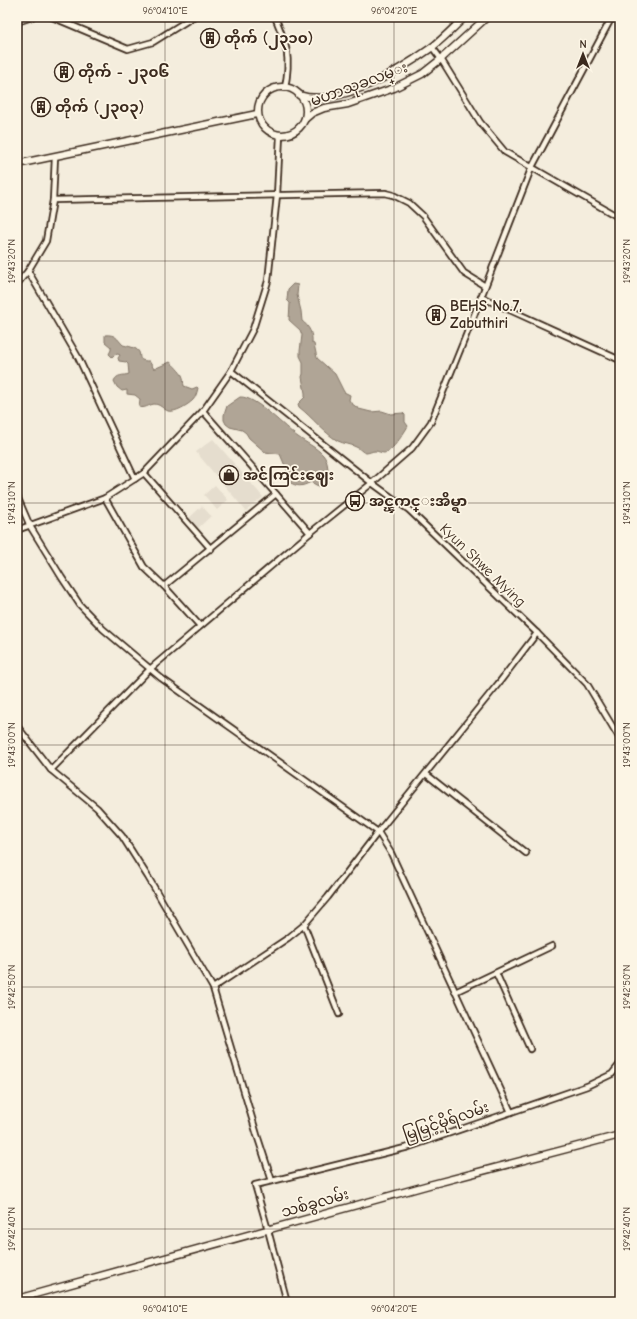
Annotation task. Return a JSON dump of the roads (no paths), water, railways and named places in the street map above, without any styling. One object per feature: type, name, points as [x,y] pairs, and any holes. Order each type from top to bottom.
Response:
[{"type":"main road","name":"မဟာသုခလမ္း","points":[[299,95],[313,98],[343,94],[381,80],[432,47],[465,17]]},
{"type":"main road","name":"မဟာသုခလမ္း","points":[[305,119],[312,113],[324,108],[348,104],[394,88],[422,74],[441,59],[487,17]]},
{"type":"main road","points":[[285,88],[290,89],[299,95],[306,109],[305,119],[301,126],[295,131],[288,135],[280,136],[268,131],[259,121],[257,114],[258,106],[262,98],[268,92],[285,88]]},
{"type":"main road","points":[[17,164],[257,114]]},
{"type":"main road","name":"သစ်ခွလမ်း","points":[[17,1299],[429,1185],[620,1135]]},
{"type":"street","points":[[17,22],[32,17]]},
{"type":"street","points":[[52,17],[128,49],[153,42],[193,17]]},
{"type":"street","points":[[275,17],[286,44],[288,58],[288,72],[285,88]]},
{"type":"street","points":[[51,770],[150,669],[412,448],[431,422],[482,297],[531,169],[612,17]]},
{"type":"street","points":[[432,47],[480,122],[505,152],[531,169],[620,218]]},
{"type":"street","points":[[17,530],[106,498],[144,474],[203,411],[231,371],[253,329],[268,280],[277,194],[280,136]]},
{"type":"street","points":[[17,284],[28,272],[46,241],[53,200],[55,156]]},
{"type":"street","points":[[53,200],[370,192],[385,193],[410,203],[423,216],[464,273],[485,286]]},
{"type":"street","points":[[28,272],[78,358],[135,479]]},
{"type":"street","points":[[482,297],[620,360]]},
{"type":"street","name":"Kyun Shwe Mying","points":[[231,371],[372,483],[409,510],[537,633],[587,684],[620,739]]},
{"type":"street","points":[[203,411],[310,533]]},
{"type":"street","points":[[144,474],[210,549]]},
{"type":"street","points":[[164,586],[276,494]]},
{"type":"street","points":[[17,496],[30,526],[80,606],[103,629],[161,678],[378,832],[391,853],[417,912],[511,1112]]},
{"type":"street","points":[[106,498],[144,567],[164,586],[200,626]]},
{"type":"street","points":[[213,988],[288,938],[304,925],[498,684],[537,633]]},
{"type":"street","points":[[17,726],[51,770],[97,808],[122,836],[148,877],[213,988],[272,1181]]},
{"type":"street","points":[[426,774],[526,853]]},
{"type":"street","points":[[304,925],[339,1014]]},
{"type":"street","points":[[455,992],[552,946]]},
{"type":"street","points":[[496,973],[530,1049]]},
{"type":"street","name":"မြမြင့်မိုရ်လမ်း","points":[[268,1230],[255,1185],[409,1147],[587,1086],[612,1074],[620,1064]]},
{"type":"street","points":[[268,1230],[287,1302]]},
{"type":"place","name":"တိုက် (၂၃၁၀)","points":[[210,38]]},
{"type":"place","name":"တိုက် - ၂၃၀၆","points":[[64,72]]},
{"type":"place","name":"တိုက် (၂၃၀၃)","points":[[41,107]]},
{"type":"place","name":"BEHS No.7, Zabuthiri","points":[[436,315]]},
{"type":"place","name":"အင်ကြင်းဈေး","points":[[229,475]]},
{"type":"place","name":"အင္ၾကင္းအိမ္ရာ","points":[[355,501]]}]
